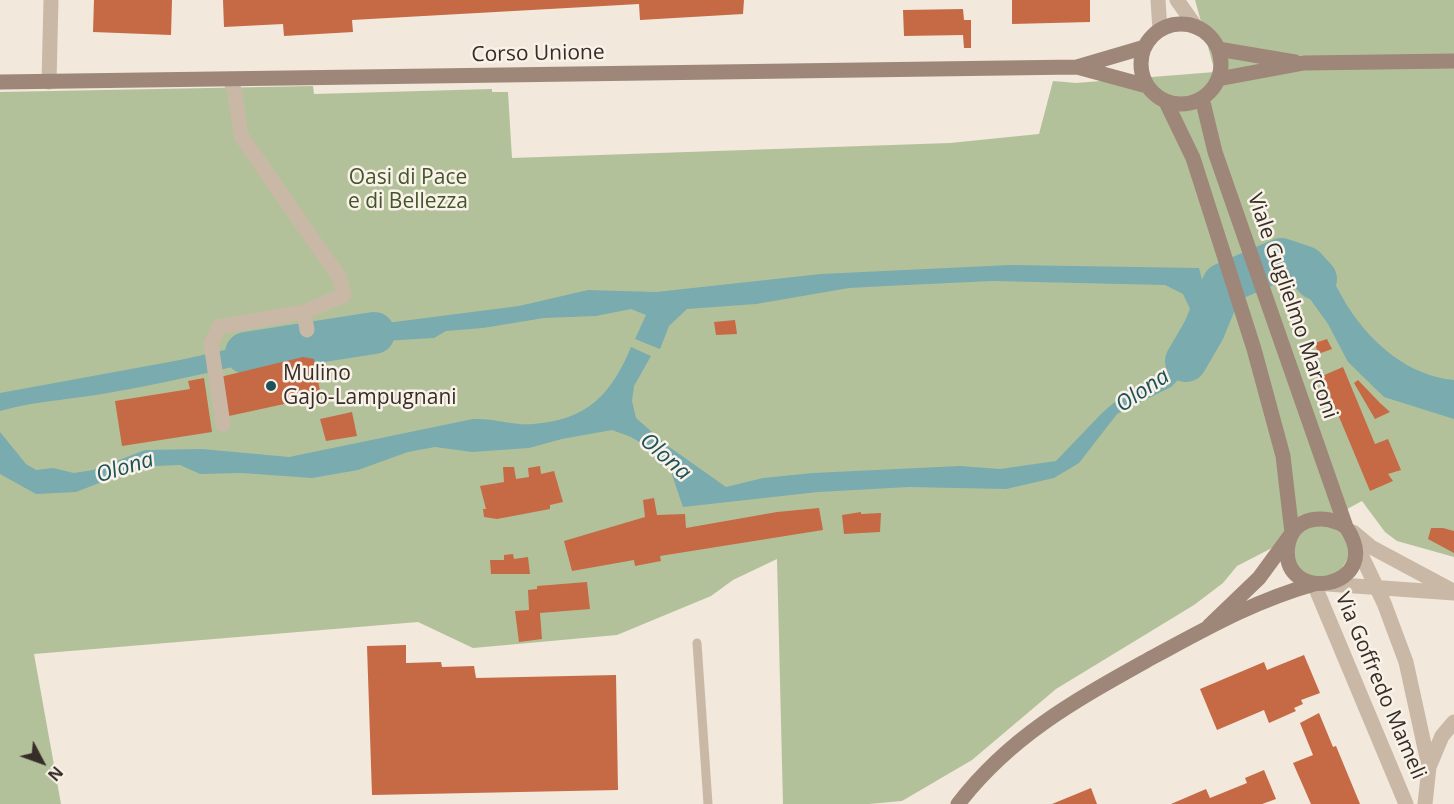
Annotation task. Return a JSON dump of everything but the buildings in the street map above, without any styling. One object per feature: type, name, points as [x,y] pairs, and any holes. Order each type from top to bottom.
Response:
[{"type":"street","points":[[49,82],[51,0]]},
{"type":"street","points":[[1158,0],[1160,30]]},
{"type":"street","points":[[1177,0],[1196,27]]},
{"type":"street","points":[[1166,102],[1178,104],[1202,98],[1218,79],[1221,69],[1218,49],[1205,32],[1196,27],[1178,24],[1160,30],[1145,47],[1142,67],[1147,86],[1166,102],[1193,158],[1254,349],[1282,456],[1292,533],[1288,545],[1291,565],[1305,581],[1320,584],[1454,592]]},
{"type":"street","name":"Corso Unione","points":[[0,82],[1077,67],[1145,47]]},
{"type":"street","points":[[1218,49],[1304,63]]},
{"type":"street","points":[[1218,79],[1304,63],[1454,61]]},
{"type":"street","name":"Corso Unione","points":[[1077,67],[1147,86]]},
{"type":"street","points":[[224,424],[213,352],[213,336],[219,327],[304,312],[344,295],[339,277],[241,136],[235,93],[230,79]]},
{"type":"street","name":"Viale Guglielmo Marconi","points":[[1202,98],[1215,152],[1346,527]]},
{"type":"street","points":[[304,312],[307,330]]},
{"type":"street","points":[[1209,626],[1259,578],[1300,524],[1325,517],[1337,520],[1371,547],[1454,592]]},
{"type":"street","points":[[958,804],[1003,754],[1046,719],[1209,626],[1272,596],[1320,584],[1347,574],[1354,561],[1355,542],[1346,527]]},
{"type":"street","name":"Via Goffredo Mameli","points":[[1355,542],[1376,586],[1406,662],[1429,767]]},
{"type":"street","name":"Via Goffredo Mameli","points":[[1320,584],[1406,804]]},
{"type":"street","name":"Via Goffredo Mameli","points":[[1425,804],[1429,767],[1442,736],[1454,722]]},
{"type":"lane","points":[[697,643],[708,804]]},
{"type":"green space","name":"Oasi di Pace e di Bellezza","points":[[1195,0],[1454,0],[1454,557],[1397,541],[1385,532],[1362,501],[1325,521],[1341,527],[1351,554],[1335,578],[1307,577],[1294,563],[1295,536],[1237,566],[1223,583],[1194,605],[1056,689],[972,760],[902,801],[869,804],[783,804],[777,559],[733,580],[711,596],[617,635],[473,648],[418,622],[34,654],[61,804],[0,804],[0,92],[313,86],[314,94],[492,89],[492,92],[508,92],[512,158],[950,143],[1039,134],[1053,81],[1076,83],[1215,72]]},
{"type":"water","points":[[1283,243],[1296,245],[1315,257],[1330,275],[1358,321],[1393,356],[1422,372],[1454,380],[1454,419],[1384,397],[1348,362],[1328,324],[1303,289],[1283,280],[1271,285],[1260,246]]},
{"type":"water","points":[[1010,265],[1199,268],[1213,322],[1209,340],[1196,362],[1171,387],[1117,414],[1079,463],[1054,478],[1006,489],[909,487],[818,492],[683,507],[671,472],[657,453],[631,437],[612,430],[562,439],[529,448],[472,452],[435,447],[408,452],[358,470],[312,478],[242,473],[200,474],[180,465],[156,466],[130,471],[76,492],[36,494],[0,474],[0,432],[26,464],[36,470],[53,468],[74,473],[93,470],[145,450],[202,449],[289,457],[473,419],[526,424],[552,422],[582,411],[595,402],[615,379],[631,347],[651,356],[634,386],[632,401],[636,418],[668,446],[726,487],[763,478],[813,473],[960,466],[1000,469],[1056,461],[1103,412],[1124,394],[1167,371],[1189,337],[1190,309],[1183,294],[1165,285],[992,281],[849,288],[756,304],[687,309],[669,326],[660,349],[635,339],[646,315],[631,309],[596,316],[544,318],[483,328],[446,331],[434,338],[350,343],[320,349],[316,332],[519,306],[588,290],[656,292],[821,274]]},
{"type":"water","points":[[302,333],[303,349],[280,355],[142,387],[29,404],[0,411],[0,393],[180,360]]},
{"type":"waterway","name":"Olona","points":[[1186,361],[1204,330],[1223,284],[1281,259],[1305,267],[1316,279]]},
{"type":"waterway","name":"Olona","points":[[246,353],[374,333]]},
{"type":"place","name":"Mulino Gajo-Lampugnani","points":[[271,386]]}]
